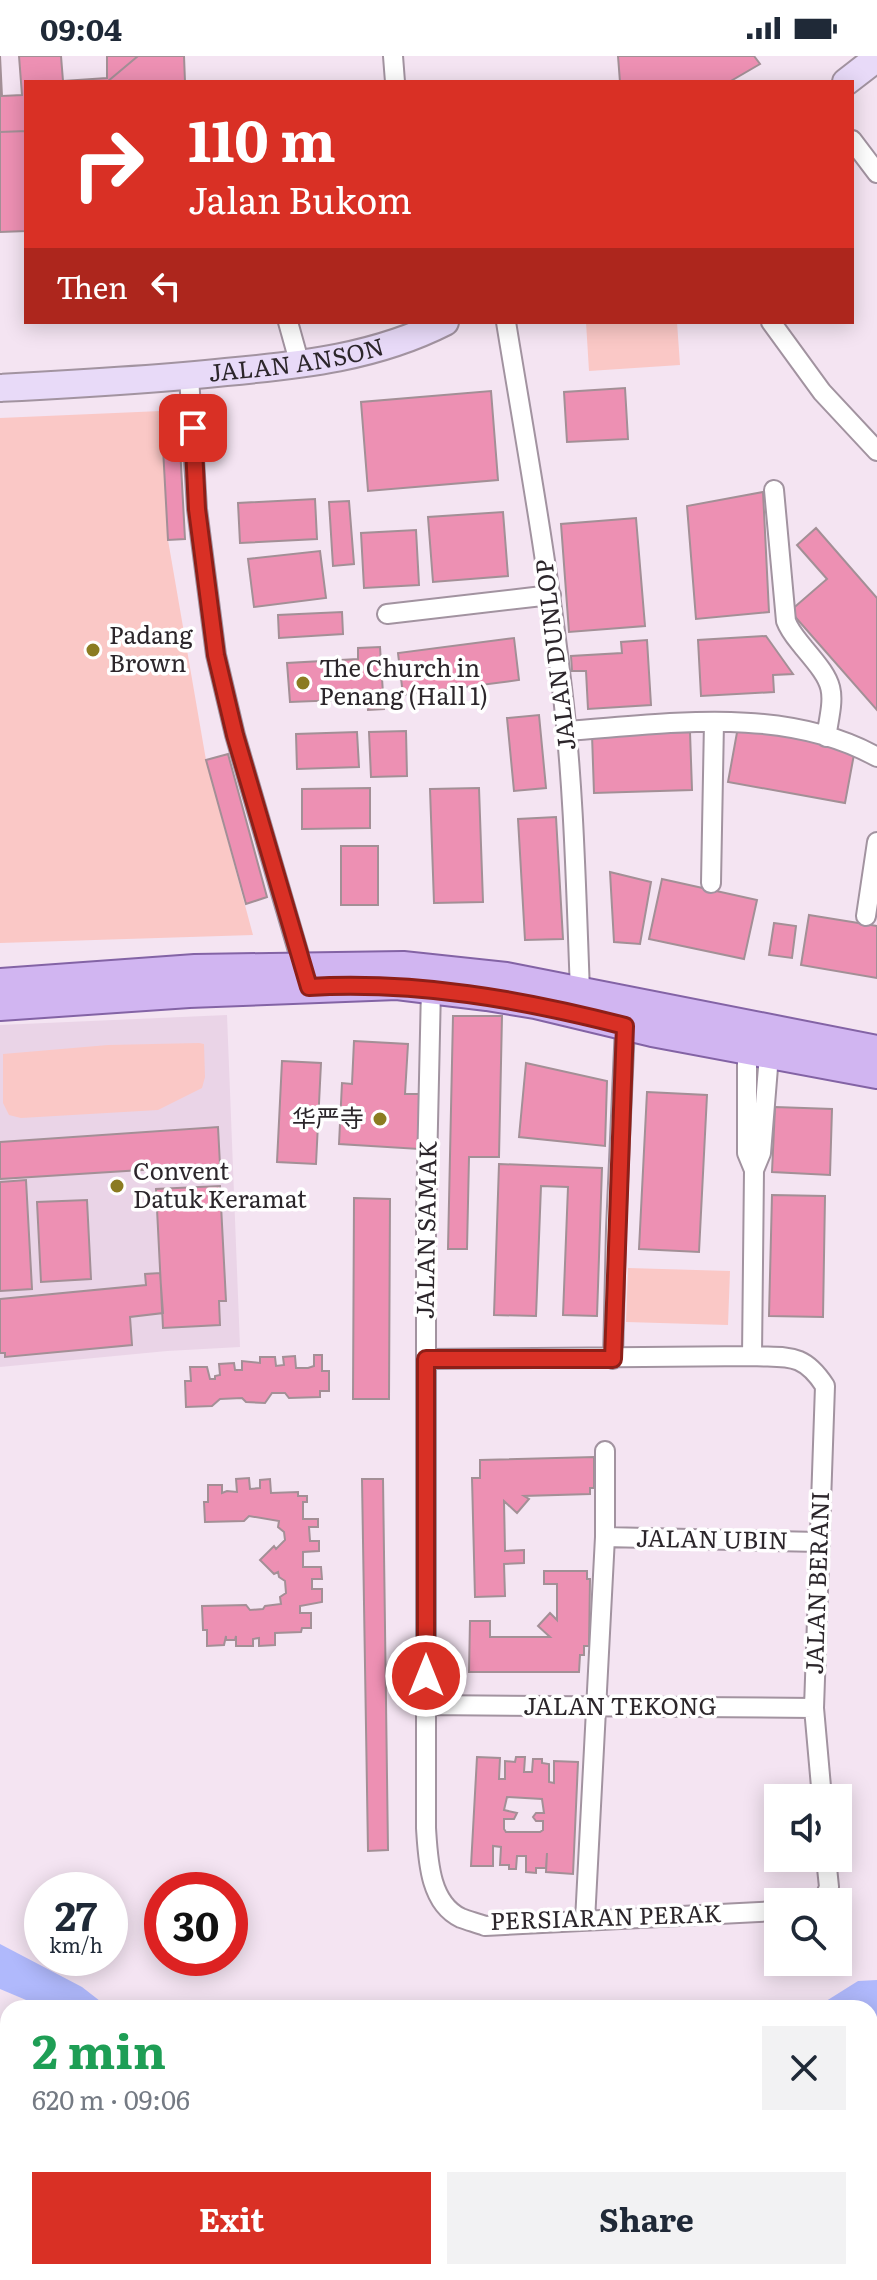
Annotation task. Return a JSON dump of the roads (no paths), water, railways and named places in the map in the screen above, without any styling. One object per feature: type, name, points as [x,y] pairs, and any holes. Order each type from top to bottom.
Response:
[{"type":"main road","points":[[849,80],[877,58]]},
{"type":"main road","name":"JALAN ANSON","points":[[0,388],[189,376],[300,365],[372,351],[417,329],[437,324]]},
{"type":"main road","points":[[0,1006],[403,966],[506,977],[580,991],[877,1074]]},
{"type":"main road","points":[[0,983],[195,969],[306,977],[431,988],[535,1004],[625,1026],[763,1043],[877,1050]]},
{"type":"street","points":[[393,56],[395,80]]},
{"type":"street","points":[[854,143],[877,173]]},
{"type":"street","points":[[289,324],[300,365]]},
{"type":"street","name":"JALAN DUNLOP","points":[[506,324],[551,595],[573,808],[580,991]]},
{"type":"street","points":[[772,324],[822,392],[877,451]]},
{"type":"street","points":[[189,376],[197,509],[216,655],[235,735],[306,977]]},
{"type":"street","points":[[774,490],[788,627],[830,680],[832,704],[826,737]]},
{"type":"street","points":[[387,614],[551,595]]},
{"type":"street","points":[[711,883],[714,722]]},
{"type":"street","points":[[566,731],[714,722],[775,725],[826,737],[877,757]]},
{"type":"street","points":[[866,916],[877,842]]},
{"type":"street","name":"JALAN SAMAK","points":[[431,988],[426,1214],[426,1705],[429,1872],[442,1900]]},
{"type":"street","points":[[613,1359],[625,1026]]},
{"type":"street","points":[[426,1359],[752,1356],[754,1170],[761,1153],[763,1043]]},
{"type":"street","name":"JALAN BERANI","points":[[752,1356],[798,1359],[815,1371],[825,1386],[814,1708],[821,1784]]},
{"type":"street","points":[[585,1921],[605,1537],[605,1451]]},
{"type":"street","name":"JALAN UBIN","points":[[605,1537],[819,1542]]},
{"type":"street","name":"JALAN TEKONG","points":[[426,1705],[814,1708]]},
{"type":"street","name":"PERSIARAN PERAK","points":[[442,1900],[458,1917],[485,1926],[764,1912]]},
{"type":"water","points":[[0,1944],[24,1957],[24,1976],[61,1976],[99,2000],[26,2000],[0,1989]]},
{"type":"water","points":[[877,1980],[877,2000],[828,2000],[858,1981]]},
{"type":"place","name":"Padang Brown","points":[[93,650]]},
{"type":"place","name":"The Church in Penang (Hall 1)","points":[[303,683]]},
{"type":"place","name":"华严寺","points":[[380,1119]]},
{"type":"place","name":"Convent Datuk Keramat","points":[[117,1186]]}]
